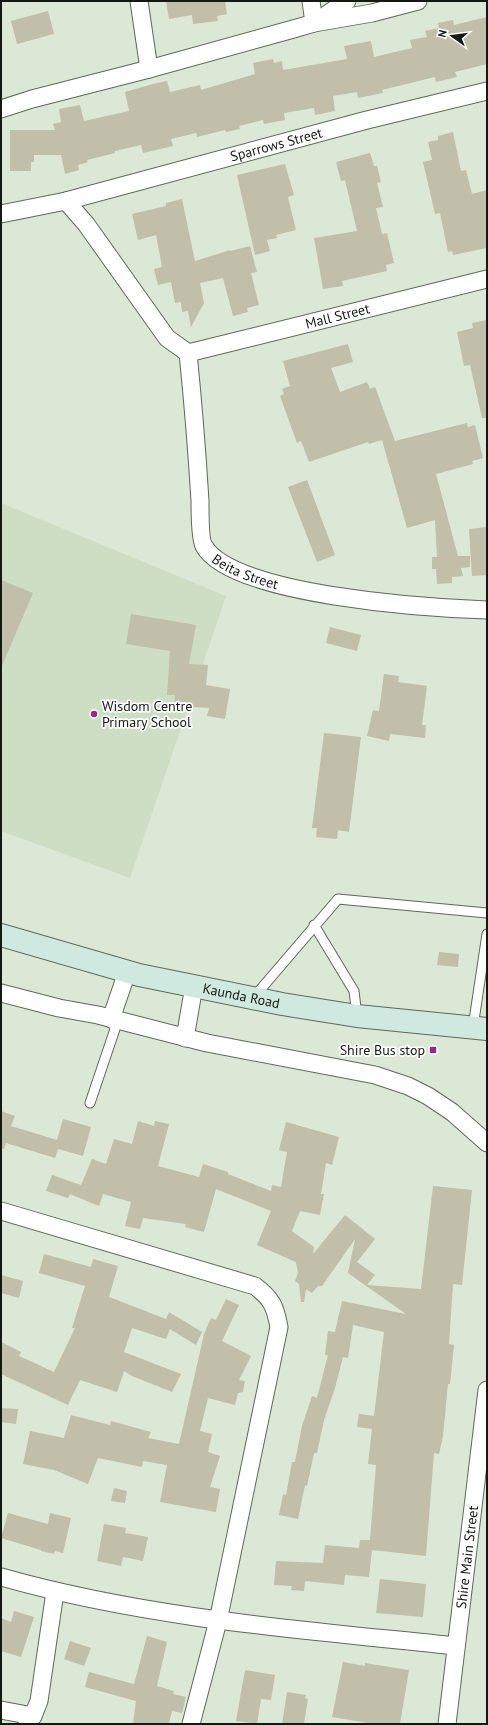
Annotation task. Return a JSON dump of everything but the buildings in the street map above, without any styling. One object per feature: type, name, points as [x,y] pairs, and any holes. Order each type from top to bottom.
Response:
[{"type":"main road","name":"Kaunda Road","points":[[1,935],[127,972],[253,998],[357,1016],[480,1028]]},
{"type":"street","points":[[139,1],[149,69]]},
{"type":"street","points":[[311,1],[314,23]]},
{"type":"street","points":[[314,23],[347,1]]},
{"type":"street","points":[[1,109],[32,99],[149,69],[314,23],[372,12],[418,1]]},
{"type":"street","name":"Sparrows Street","points":[[1,214],[66,201],[367,120],[487,91]]},
{"type":"street","points":[[66,201],[86,224],[167,338],[188,353]]},
{"type":"street","name":"Mall Street","points":[[188,353],[487,279]]},
{"type":"street","name":"Beita Street","points":[[188,353],[196,437],[203,545],[217,562],[237,572],[270,583],[379,603],[487,610]]},
{"type":"street","points":[[111,1019],[127,972]]},
{"type":"street","points":[[185,1038],[194,986]]},
{"type":"street","points":[[1,993],[207,1043],[375,1075],[408,1086],[452,1112],[487,1143]]},
{"type":"street","points":[[1,1211],[255,1286],[269,1297],[276,1312],[279,1327],[218,1621],[191,1724]]},
{"type":"street","name":"Shire Main Street","points":[[447,1724],[487,1390]]},
{"type":"street","points":[[1,1577],[55,1592],[218,1621],[456,1646]]},
{"type":"street","points":[[1,1710],[30,1720],[39,1701],[55,1592]]},
{"type":"lane","points":[[253,998],[314,925],[338,899],[487,913]]},
{"type":"lane","points":[[314,925],[354,991],[357,1016]]},
{"type":"lane","points":[[480,1028],[487,934]]},
{"type":"lane","points":[[90,1103],[115,1029],[111,1019]]},
{"type":"shaded area","name":"Wisdom Centre Primary School","points":[[1,503],[226,596],[130,878],[1,831]]},
{"type":"place","name":"Wisdom Centre Primary School","points":[[94,714]]},
{"type":"place","name":"Shire Bus stop","points":[[433,1050]]}]
